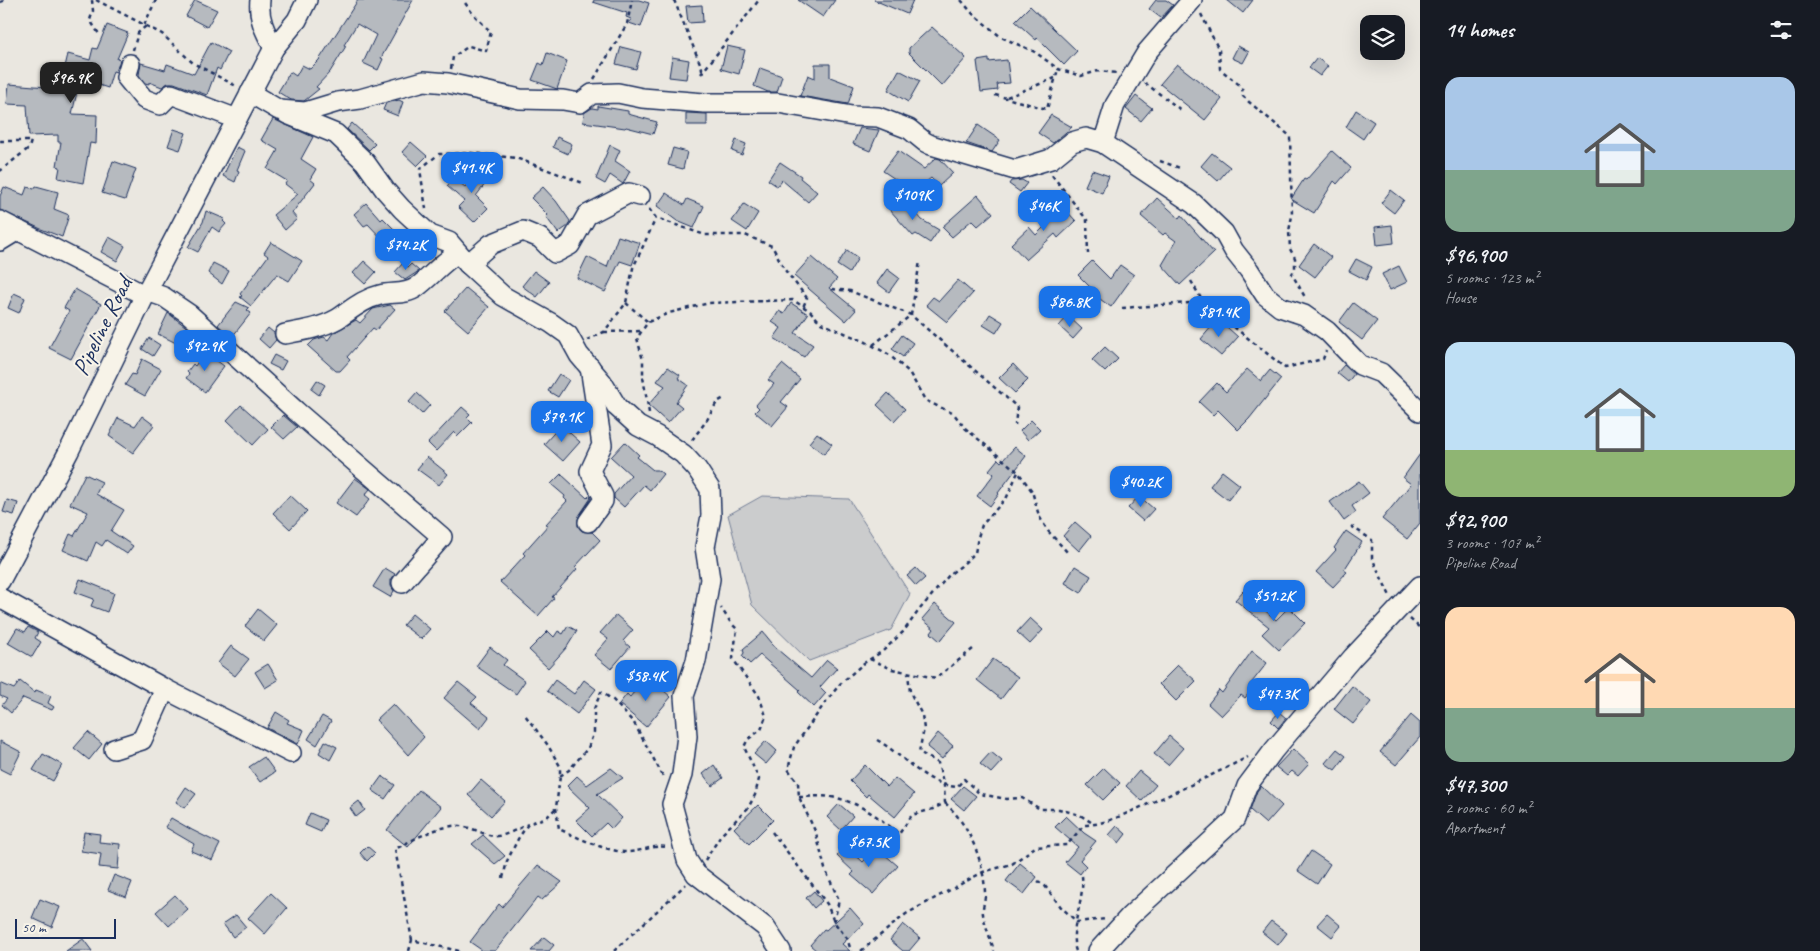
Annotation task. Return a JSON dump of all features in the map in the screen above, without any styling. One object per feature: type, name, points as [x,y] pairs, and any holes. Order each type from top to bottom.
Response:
[{"type":"street","points":[[260,0],[259,9],[264,30],[274,48]]},
{"type":"street","name":"Pipeline Road","points":[[0,581],[69,451],[146,293],[250,93],[274,48],[297,20],[307,0]]},
{"type":"street","points":[[1102,143],[1115,105],[1147,52],[1190,2]]},
{"type":"street","points":[[130,64],[126,77],[144,99],[160,105],[171,94],[237,119]]},
{"type":"street","points":[[279,110],[305,112],[424,81],[448,82],[520,99],[563,100],[580,103],[592,94],[618,93],[642,98],[704,102],[778,103],[852,116],[878,117],[909,128],[931,145],[976,160],[1015,170],[1052,159],[1072,142],[1086,138],[1102,143],[1194,204],[1224,233],[1264,295],[1280,307],[1304,315],[1314,322],[1326,331],[1360,365],[1381,373],[1420,411]]},
{"type":"street","points":[[250,93],[279,110],[336,134],[365,162],[385,190],[402,209],[430,235],[449,242],[503,296],[551,323],[568,335],[574,346],[602,382],[616,407],[638,426],[657,436],[683,454],[697,469],[710,489],[711,516],[705,547],[710,579],[696,661],[684,696],[687,736],[682,775],[672,804],[687,860],[696,874],[765,927],[781,951]]},
{"type":"street","points":[[285,334],[308,330],[335,320],[360,303],[380,295],[407,292],[416,288],[448,258],[463,258],[523,231],[540,238],[555,253],[570,245],[587,215],[629,193],[640,196]]},
{"type":"street","points":[[0,221],[146,293],[164,297],[189,314],[296,411],[442,537],[402,583]]},
{"type":"street","points":[[0,241],[18,230]]},
{"type":"street","points":[[588,522],[603,500],[603,496],[590,471],[602,445],[590,367]]},
{"type":"street","points":[[1098,951],[1130,916],[1235,819],[1247,786],[1274,750],[1353,657],[1420,586]]},
{"type":"street","points":[[0,598],[165,689],[291,753]]},
{"type":"street","points":[[114,749],[142,740],[165,689]]},
{"type":"path","points":[[0,2],[7,0]]},
{"type":"path","points":[[92,0],[93,11],[90,20],[99,34]]},
{"type":"path","points":[[96,0],[162,34],[193,63],[250,93]]},
{"type":"path","points":[[130,64],[138,33],[145,25],[156,0]]},
{"type":"path","points":[[448,82],[453,57],[469,46],[486,51],[491,32],[473,14],[463,0]]},
{"type":"path","points":[[594,79],[627,24],[632,0]]},
{"type":"path","points":[[674,0],[702,68],[701,74],[758,0]]},
{"type":"path","points":[[961,0],[973,14],[1001,37],[1035,52],[1058,69],[1081,76],[1098,72],[1134,74],[1181,110]]},
{"type":"path","points":[[1190,2],[1199,10],[1219,50],[1220,69],[1242,87],[1243,96],[1249,102],[1290,136],[1292,216],[1289,231],[1290,249],[1295,258],[1295,268],[1292,274],[1312,308],[1314,322]]},
{"type":"path","points":[[995,96],[1006,97],[1047,109],[1058,69]]},
{"type":"path","points":[[1006,97],[1055,78]]},
{"type":"path","points":[[0,141],[31,141],[29,148],[0,171]]},
{"type":"path","points":[[430,235],[420,169],[439,154],[470,153],[516,158],[583,182]]},
{"type":"path","points":[[1042,162],[1087,220],[1088,254]]},
{"type":"path","points":[[640,196],[656,218],[705,235],[745,235],[772,246],[785,270],[808,298],[803,307]]},
{"type":"path","points":[[604,332],[626,303],[633,268],[656,218]]},
{"type":"path","points":[[873,345],[911,316],[920,261]]},
{"type":"path","points":[[1191,282],[1203,302],[1285,368],[1323,359]]},
{"type":"path","points":[[832,289],[850,291],[911,316],[1017,407],[1015,425]]},
{"type":"path","points":[[657,436],[648,410],[643,377],[644,360],[637,338],[648,322],[669,313],[709,302],[793,300],[810,311],[821,323],[873,345],[888,354],[909,372],[925,400],[954,414],[964,428],[1018,472],[1032,491],[1040,516],[1048,531],[1068,553]]},
{"type":"path","points":[[1122,308],[1203,302]]},
{"type":"path","points":[[626,303],[648,322]]},
{"type":"path","points":[[574,346],[604,332],[642,331]]},
{"type":"path","points":[[683,454],[717,402],[726,397]]},
{"type":"path","points":[[834,922],[840,900],[825,869],[816,833],[799,797],[798,783],[788,769],[794,748],[840,684],[870,659],[883,651],[903,632],[950,574],[976,553],[982,525],[1007,497],[1018,472]]},
{"type":"path","points":[[1351,526],[1372,540],[1372,558],[1387,592],[1398,608],[1420,628]]},
{"type":"path","points":[[614,951],[696,874],[722,834],[748,808],[755,795],[759,780],[744,748],[748,739],[761,730],[766,716],[759,696],[733,659],[737,629]]},
{"type":"path","points":[[870,659],[892,669],[936,678],[973,649]]},
{"type":"path","points":[[908,673],[910,692],[922,715],[924,729],[919,752],[938,763],[944,786],[945,802],[964,823],[970,836],[983,872],[986,896],[983,915],[994,951]]},
{"type":"path","points":[[560,776],[588,748],[594,732],[594,709],[601,692],[613,700],[634,723],[663,774],[672,804]]},
{"type":"path","points":[[525,715],[547,744],[560,766],[556,808],[559,828],[588,842],[628,852],[656,846],[684,850]]},
{"type":"path","points":[[877,740],[904,758],[929,779],[944,786],[957,787],[964,779],[980,794],[1007,799],[1022,798],[1040,808],[1059,809],[1080,815],[1095,825]]},
{"type":"path","points":[[861,951],[906,914],[983,872],[1012,864],[1035,847],[1067,845],[1084,825],[1095,825],[1112,820],[1190,786],[1253,755],[1274,750]]},
{"type":"path","points":[[799,797],[828,796],[847,800],[879,816],[899,834],[912,815],[933,809],[945,802]]},
{"type":"path","points":[[409,951],[412,940],[395,850],[420,835],[453,826],[479,830],[494,837],[512,832],[547,816],[556,808]]},
{"type":"path","points":[[503,878],[507,861],[528,824]]},
{"type":"path","points":[[772,832],[827,904],[834,922],[847,938],[851,951]]},
{"type":"path","points":[[1076,951],[1073,938],[1084,888],[1082,876]]},
{"type":"path","points":[[1038,881],[1045,886],[1061,907],[1077,922],[1130,916]]},
{"type":"path","points":[[412,940],[459,951]]},
{"type":"shaded area","points":[[762,496],[849,499],[910,594],[891,630],[809,661],[752,605],[728,515]]},
{"type":"building","points":[[195,0],[217,10],[207,27],[186,16]]},
{"type":"building","points":[[358,0],[413,0],[381,58],[383,59],[378,70],[363,63],[376,35],[357,24],[330,72],[316,87],[319,89],[304,101],[291,100],[278,92],[290,72],[296,76],[302,65],[310,69],[319,60]]},
{"type":"building","points":[[594,0],[639,0],[649,3],[641,27],[629,23],[631,19],[626,17],[627,13],[593,2]]},
{"type":"building","points":[[798,0],[835,0],[823,17]]},
{"type":"building","points":[[874,0],[913,0],[907,14]]},
{"type":"building","points":[[1156,0],[1166,0],[1173,5],[1161,18],[1149,9]]},
{"type":"building","points":[[1227,0],[1253,0],[1243,13]]},
{"type":"building","points":[[702,5],[703,22],[688,23],[686,6]]},
{"type":"building","points":[[1030,6],[1077,51],[1064,65],[1037,38],[1036,40],[1015,21]]},
{"type":"building","points":[[107,25],[128,33],[117,59],[120,60],[116,72],[113,71],[108,88],[80,79],[72,114],[97,115],[96,144],[90,143],[83,183],[58,178],[60,167],[57,166],[61,142],[58,142],[58,135],[29,136],[27,105],[7,104],[9,84],[60,88],[68,54],[90,60],[93,48],[97,49]]},
{"type":"building","points":[[932,27],[966,58],[942,86],[909,53],[909,48]]},
{"type":"building","points":[[211,42],[229,52],[220,70],[217,68],[207,95],[174,83],[168,83],[162,87],[149,82],[149,84],[145,83],[139,75],[141,63],[165,70],[167,64],[194,74]]},
{"type":"building","points":[[727,46],[745,50],[739,74],[721,69]]},
{"type":"building","points":[[1238,46],[1249,52],[1243,63],[1232,58]]},
{"type":"building","points":[[621,47],[641,52],[636,69],[616,64]]},
{"type":"building","points":[[547,53],[567,61],[557,89],[532,80],[539,63],[543,65]]},
{"type":"building","points":[[672,57],[689,60],[686,79],[669,77]]},
{"type":"building","points":[[1317,58],[1328,66],[1320,76],[1309,68]]},
{"type":"building","points":[[989,59],[989,62],[1007,60],[1010,83],[997,84],[998,90],[981,92],[977,61]]},
{"type":"building","points":[[815,64],[830,64],[830,77],[854,86],[848,104],[800,96],[808,75],[815,78]]},
{"type":"building","points":[[1177,64],[1222,99],[1205,120],[1160,84]]},
{"type":"building","points":[[760,68],[782,76],[777,92],[768,92],[754,86]]},
{"type":"building","points":[[899,70],[920,81],[908,102],[888,90]]},
{"type":"building","points":[[1136,96],[1152,108],[1141,121],[1126,109]]},
{"type":"building","points":[[399,100],[403,102],[398,116],[383,110],[386,103]]},
{"type":"building","points":[[598,106],[628,111],[628,114],[657,122],[653,134],[626,127],[583,122],[584,113],[592,108],[598,109]]},
{"type":"building","points":[[1356,110],[1374,122],[1363,139],[1346,127]]},
{"type":"building","points":[[686,113],[707,114],[707,125],[686,125]]},
{"type":"building","points":[[1051,115],[1072,127],[1053,143],[1038,133]]},
{"type":"building","points":[[273,119],[313,137],[301,159],[316,169],[310,179],[315,183],[292,213],[297,219],[285,230],[273,215],[298,194],[285,184],[287,181],[267,169],[278,150],[261,140]]},
{"type":"building","points":[[352,123],[375,144],[369,150],[347,129]]},
{"type":"building","points":[[978,125],[1000,140],[992,152],[966,143]]},
{"type":"building","points":[[860,128],[879,130],[870,151],[853,144]]},
{"type":"building","points":[[174,129],[186,133],[180,150],[168,146]]},
{"type":"building","points":[[557,137],[572,144],[568,154],[553,147]]},
{"type":"building","points":[[736,140],[746,144],[742,155],[732,151]]},
{"type":"building","points":[[411,142],[427,156],[417,166],[402,152]]},
{"type":"building","points":[[610,145],[620,150],[615,161],[630,171],[623,184],[610,175],[605,184],[596,179]]},
{"type":"building","points":[[237,147],[245,151],[237,170],[239,171],[235,182],[223,176]]},
{"type":"building","points":[[673,148],[687,152],[683,169],[668,165]]},
{"type":"building","points":[[898,151],[924,169],[936,158],[940,159],[953,173],[939,186],[931,178],[910,195],[898,181],[883,171]]},
{"type":"building","points":[[1332,151],[1351,168],[1337,184],[1334,181],[1314,213],[1291,199],[1304,179],[1306,180]]},
{"type":"building","points":[[1212,153],[1230,167],[1218,181],[1201,166]]},
{"type":"building","points":[[113,161],[136,169],[125,200],[102,193]]},
{"type":"building","points":[[780,162],[801,176],[800,178],[817,192],[808,202],[782,180],[777,186],[768,180]]},
{"type":"building","points":[[481,167],[492,175],[476,196],[488,208],[474,222],[458,207],[464,201],[447,186],[454,178],[465,187]]},
{"type":"building","points":[[1092,170],[1109,176],[1102,193],[1085,186]]},
{"type":"building","points":[[1022,180],[1027,183],[1020,192],[1009,184],[1011,181]]},
{"type":"building","points":[[36,186],[58,192],[54,209],[69,215],[62,237],[0,210],[0,196],[4,187],[24,195],[27,187],[34,189]]},
{"type":"building","points":[[543,187],[570,221],[568,226],[558,233],[546,217],[548,215],[531,198]]},
{"type":"building","points":[[1391,190],[1404,200],[1394,213],[1381,203]]},
{"type":"building","points":[[666,193],[684,205],[687,199],[704,206],[694,228],[677,221],[657,206]]},
{"type":"building","points":[[978,195],[993,213],[978,226],[972,220],[952,237],[942,227]]},
{"type":"building","points":[[1042,195],[1058,212],[1063,207],[1076,221],[1058,238],[1055,234],[1026,260],[1011,244],[1029,227],[1036,235],[1051,220]]},
{"type":"building","points":[[903,197],[922,220],[939,230],[930,243],[916,234],[913,236],[889,209]]},
{"type":"building","points":[[1157,198],[1179,218],[1181,215],[1214,253],[1180,285],[1162,265],[1176,241],[1165,233],[1163,235],[1141,216]]},
{"type":"building","points":[[366,203],[381,220],[383,218],[396,231],[385,242],[368,224],[364,226],[354,214]]},
{"type":"building","points":[[744,204],[758,213],[747,231],[732,221]]},
{"type":"building","points":[[206,211],[225,219],[223,221],[226,224],[219,232],[212,227],[198,252],[188,247],[203,222]]},
{"type":"building","points":[[1392,225],[1394,243],[1377,245],[1375,227]]},
{"type":"building","points":[[618,236],[640,243],[632,265],[620,261],[605,292],[577,278],[587,257],[607,267]]},
{"type":"building","points":[[109,237],[125,246],[117,261],[101,252]]},
{"type":"building","points":[[271,242],[302,261],[289,281],[277,274],[251,306],[240,297],[242,296],[240,294],[268,256],[264,253]]},
{"type":"building","points":[[1314,244],[1331,257],[1315,277],[1299,265]]},
{"type":"building","points":[[847,250],[858,258],[849,273],[837,265]]},
{"type":"building","points":[[811,257],[837,279],[829,288],[856,310],[846,321],[794,276]]},
{"type":"building","points":[[1356,259],[1372,267],[1366,280],[1349,271]]},
{"type":"building","points":[[364,261],[376,272],[365,284],[353,273]]},
{"type":"building","points":[[1092,261],[1110,279],[1120,265],[1134,275],[1111,307],[1097,297],[1098,295],[1078,275]]},
{"type":"building","points":[[213,263],[229,271],[222,284],[208,273]]},
{"type":"building","points":[[403,263],[408,267],[411,264],[419,271],[405,280],[395,272]]},
{"type":"building","points":[[1399,266],[1407,282],[1390,290],[1382,274]]},
{"type":"building","points":[[887,269],[899,278],[889,292],[877,283]]},
{"type":"building","points":[[534,271],[549,282],[537,297],[522,286]]},
{"type":"building","points":[[958,280],[973,293],[947,322],[926,305],[933,297],[939,301]]},
{"type":"building","points":[[466,288],[489,307],[468,331],[445,311]]},
{"type":"building","points":[[75,289],[101,304],[71,359],[49,348],[69,311],[64,308]]},
{"type":"building","points":[[14,293],[25,298],[19,313],[8,308]]},
{"type":"building","points":[[236,302],[249,308],[247,310],[251,313],[232,337],[218,325]]},
{"type":"building","points":[[791,303],[808,314],[795,333],[813,345],[804,357],[774,338],[781,328],[772,322],[779,311],[784,314]]},
{"type":"building","points":[[1353,303],[1377,321],[1362,340],[1339,322]]},
{"type":"building","points":[[390,305],[395,309],[376,330],[373,328],[347,357],[350,360],[340,371],[336,371],[308,346],[314,340],[324,337],[328,340],[333,333],[356,320],[360,323],[373,309]]},
{"type":"building","points":[[168,313],[189,329],[180,345],[158,334]]},
{"type":"building","points":[[990,314],[1003,322],[996,333],[983,325]]},
{"type":"building","points":[[1068,316],[1082,329],[1073,339],[1059,326]]},
{"type":"building","points":[[1218,319],[1238,337],[1221,356],[1201,339]]},
{"type":"building","points":[[268,328],[274,333],[276,340],[269,348],[259,339]]},
{"type":"building","points":[[902,335],[913,343],[903,357],[892,349]]},
{"type":"building","points":[[149,338],[160,345],[153,356],[142,349]]},
{"type":"building","points":[[1105,347],[1118,359],[1105,372],[1092,360]]},
{"type":"building","points":[[205,352],[224,366],[205,392],[186,378],[189,374],[187,372],[193,364],[195,366]]},
{"type":"building","points":[[274,355],[286,361],[281,370],[269,364]]},
{"type":"building","points":[[142,359],[161,369],[145,396],[125,385],[132,374],[135,375]]},
{"type":"building","points":[[782,364],[800,379],[781,402],[788,407],[772,426],[755,412],[759,408],[756,405],[774,384],[768,380]]},
{"type":"building","points":[[1013,364],[1028,380],[1015,393],[999,378]]},
{"type":"building","points":[[1344,365],[1354,374],[1348,382],[1337,373]]},
{"type":"building","points":[[668,367],[680,375],[678,378],[688,385],[676,402],[682,407],[668,423],[648,405],[665,386],[657,381]]},
{"type":"building","points":[[1247,369],[1261,381],[1270,370],[1281,379],[1238,430],[1218,410],[1213,415],[1199,402],[1217,383],[1226,392]]},
{"type":"building","points":[[559,374],[569,380],[558,397],[548,391]]},
{"type":"building","points":[[317,380],[325,385],[319,395],[311,389]]},
{"type":"building","points":[[417,393],[430,405],[422,414],[409,402]]},
{"type":"building","points":[[888,393],[905,409],[894,421],[877,405]]},
{"type":"building","points":[[241,405],[268,429],[253,445],[227,420]]},
{"type":"building","points":[[462,407],[470,414],[467,417],[472,422],[458,436],[454,432],[436,451],[428,443]]},
{"type":"building","points":[[283,415],[297,427],[284,439],[271,427]]},
{"type":"building","points":[[142,416],[154,425],[133,453],[109,436],[118,418],[135,426]]},
{"type":"building","points":[[1031,420],[1040,429],[1028,440],[1020,431]]},
{"type":"building","points":[[561,425],[580,442],[563,461],[544,444]]},
{"type":"building","points":[[817,433],[832,444],[824,454],[809,443]]},
{"type":"building","points":[[625,442],[639,455],[637,457],[653,470],[658,470],[663,474],[650,490],[644,485],[624,507],[614,498],[614,494],[631,475],[611,457]]},
{"type":"building","points":[[1015,447],[1026,456],[990,506],[977,496],[994,474],[989,470],[998,459],[1001,462]]},
{"type":"building","points":[[1420,454],[1420,523],[1407,539],[1382,519],[1411,484],[1403,478]]},
{"type":"building","points":[[427,457],[448,474],[439,485],[417,469]]},
{"type":"building","points":[[1222,471],[1240,485],[1228,500],[1210,486]]},
{"type":"building","points":[[85,474],[102,482],[96,494],[124,510],[111,531],[133,546],[127,554],[106,540],[102,546],[96,542],[88,561],[63,550],[70,534],[74,536],[88,512],[70,504]]},
{"type":"building","points":[[561,474],[587,498],[590,495],[591,498],[579,516],[578,526],[582,531],[592,532],[600,540],[575,567],[577,569],[538,616],[500,582],[525,555],[523,553],[567,501],[564,498],[565,496],[551,484]]},
{"type":"building","points":[[355,478],[370,489],[365,495],[370,499],[356,517],[336,503]]},
{"type":"building","points":[[1359,481],[1369,493],[1352,506],[1356,512],[1344,521],[1330,502]]},
{"type":"building","points":[[290,495],[307,511],[290,529],[273,513]]},
{"type":"building","points":[[1139,496],[1154,509],[1143,521],[1128,508]]},
{"type":"building","points":[[7,500],[18,503],[14,515],[3,512]]},
{"type":"building","points":[[1075,522],[1091,536],[1079,551],[1063,536]]},
{"type":"building","points":[[1346,531],[1362,542],[1344,570],[1347,572],[1333,587],[1316,572],[1336,550],[1334,548]]},
{"type":"building","points":[[1075,566],[1091,576],[1081,593],[1065,583]]},
{"type":"building","points":[[385,568],[395,574],[391,580],[391,586],[394,591],[390,597],[373,587]]},
{"type":"building","points":[[916,568],[925,578],[916,586],[907,576]]},
{"type":"building","points":[[80,579],[114,593],[107,612],[91,606],[94,599],[75,592]]},
{"type":"building","points":[[1243,591],[1276,620],[1289,607],[1305,623],[1279,650],[1262,634],[1269,627],[1235,600]]},
{"type":"building","points":[[935,604],[956,622],[940,641],[931,633],[934,629],[922,619]]},
{"type":"building","points":[[258,609],[277,625],[264,641],[245,626]]},
{"type":"building","points":[[412,614],[430,629],[421,639],[403,625]]},
{"type":"building","points":[[616,615],[633,630],[623,641],[630,647],[611,669],[594,655],[608,639],[600,633]]},
{"type":"building","points":[[1030,618],[1043,630],[1030,644],[1017,632]]},
{"type":"building","points":[[568,626],[577,631],[567,647],[548,668],[529,650],[548,631],[554,637],[558,631],[563,634]]},
{"type":"building","points":[[28,627],[38,632],[35,638],[41,642],[32,657],[8,643],[17,628],[25,632]]},
{"type":"building","points":[[763,632],[771,644],[811,678],[827,660],[837,668],[820,687],[826,693],[814,707],[798,692],[800,690],[760,655],[750,664],[742,656],[744,653],[743,649]]},
{"type":"building","points":[[231,646],[249,659],[235,676],[218,663]]},
{"type":"building","points":[[490,647],[507,660],[503,665],[525,681],[516,694],[476,666]]},
{"type":"building","points":[[1252,651],[1267,663],[1249,686],[1253,688],[1245,698],[1241,695],[1221,716],[1208,704],[1219,690],[1222,693]]},
{"type":"building","points":[[993,659],[1018,677],[1001,699],[977,680]]},
{"type":"building","points":[[268,664],[278,680],[265,688],[255,672]]},
{"type":"building","points":[[1178,665],[1196,681],[1176,701],[1159,684]]},
{"type":"building","points":[[647,676],[671,697],[646,727],[619,704],[627,694],[630,697]]},
{"type":"building","points":[[555,680],[574,694],[584,680],[596,689],[577,714],[547,691]]},
{"type":"building","points":[[20,681],[35,693],[36,690],[51,696],[48,703],[54,707],[52,710],[23,698],[11,713],[2,705],[7,699],[0,696],[0,683],[14,689]]},
{"type":"building","points":[[458,682],[477,697],[471,703],[489,717],[480,729],[444,698]]},
{"type":"building","points":[[1352,686],[1371,702],[1353,724],[1334,709]]},
{"type":"building","points":[[393,704],[424,737],[408,755],[376,720]]},
{"type":"building","points":[[276,712],[289,720],[287,723],[304,730],[298,744],[267,728]]},
{"type":"building","points":[[1279,712],[1286,718],[1278,728],[1271,721]]},
{"type":"building","points":[[1411,715],[1420,723],[1420,737],[1396,765],[1380,752]]},
{"type":"building","points":[[322,716],[331,721],[317,745],[308,739]]},
{"type":"building","points":[[88,732],[102,744],[89,760],[74,748]]},
{"type":"building","points":[[938,733],[953,746],[942,759],[927,747]]},
{"type":"building","points":[[1169,736],[1183,748],[1168,765],[1154,754]]},
{"type":"building","points":[[0,741],[21,752],[10,774],[0,769]]},
{"type":"building","points":[[325,741],[337,747],[330,760],[319,753]]},
{"type":"building","points":[[766,741],[777,751],[766,764],[754,754]]},
{"type":"building","points":[[1293,749],[1309,764],[1298,776],[1292,771],[1287,776],[1276,767]]},
{"type":"building","points":[[1337,749],[1346,756],[1335,770],[1325,763]]},
{"type":"building","points":[[991,752],[1002,761],[991,773],[980,764]]},
{"type":"building","points":[[43,754],[62,765],[53,781],[33,770]]},
{"type":"building","points":[[264,757],[275,772],[260,782],[249,767]]},
{"type":"building","points":[[714,765],[723,778],[712,786],[703,774]]},
{"type":"building","points":[[865,765],[887,787],[895,778],[914,794],[895,817],[868,794],[866,797],[850,781]]},
{"type":"building","points":[[611,768],[623,778],[597,794],[622,818],[612,829],[606,823],[592,836],[576,820],[590,808],[567,786],[577,776],[587,785]]},
{"type":"building","points":[[1104,768],[1120,783],[1103,800],[1087,785]]},
{"type":"building","points":[[1139,771],[1156,785],[1142,801],[1126,786]]},
{"type":"building","points":[[382,776],[395,785],[385,799],[372,790]]},
{"type":"building","points":[[481,780],[505,801],[491,816],[468,795]]},
{"type":"building","points":[[963,786],[976,796],[964,810],[951,799]]},
{"type":"building","points":[[1261,786],[1282,806],[1266,824],[1250,810],[1257,791]]},
{"type":"building","points":[[186,787],[196,794],[185,808],[176,802]]},
{"type":"building","points":[[419,790],[441,807],[408,847],[387,830]]},
{"type":"building","points":[[359,801],[365,810],[356,817],[350,808]]},
{"type":"building","points":[[839,804],[853,816],[841,830],[827,817]]},
{"type":"building","points":[[758,805],[773,820],[749,844],[734,828]]},
{"type":"building","points":[[310,813],[326,820],[321,832],[305,825]]},
{"type":"building","points":[[1066,816],[1084,833],[1096,841],[1080,860],[1086,866],[1080,874],[1065,862],[1078,847],[1055,827]]},
{"type":"building","points":[[171,818],[220,844],[212,860],[191,851],[194,844],[165,827]]},
{"type":"building","points":[[1117,826],[1126,834],[1119,843],[1109,835]]},
{"type":"building","points":[[84,832],[100,834],[99,842],[120,844],[118,869],[99,867],[101,854],[81,851]]},
{"type":"building","points":[[483,835],[505,856],[495,864],[472,844]]},
{"type":"building","points":[[367,846],[375,853],[367,861],[360,853]]},
{"type":"building","points":[[846,846],[863,862],[876,847],[898,866],[873,894],[851,875],[854,872],[837,856]]},
{"type":"building","points":[[1311,851],[1330,864],[1317,884],[1298,871]]},
{"type":"building","points":[[1020,863],[1037,877],[1024,894],[1006,881]]},
{"type":"building","points":[[538,865],[562,882],[542,900],[538,897],[495,951],[483,951],[470,942],[499,904],[502,907]]},
{"type":"building","points":[[114,875],[132,882],[126,897],[108,890]]},
{"type":"building","points":[[814,891],[822,901],[814,908],[806,898]]},
{"type":"building","points":[[271,893],[287,908],[265,934],[248,918]]},
{"type":"building","points":[[175,895],[188,909],[169,926],[156,912]]},
{"type":"building","points":[[40,899],[60,907],[52,927],[32,918]]},
{"type":"building","points":[[850,908],[864,924],[842,944],[850,951],[817,951],[810,945],[824,929],[826,930]]},
{"type":"building","points":[[1327,914],[1341,926],[1332,937],[1317,925]]},
{"type":"building","points":[[236,915],[246,927],[233,937],[223,924]]},
{"type":"building","points":[[1271,921],[1287,933],[1278,945],[1262,932]]},
{"type":"building","points":[[903,924],[920,938],[909,951],[903,951],[890,940]]},
{"type":"building","points":[[544,937],[554,945],[549,951],[531,951]]},
{"type":"building","points":[[83,939],[92,951],[66,951]]}]
